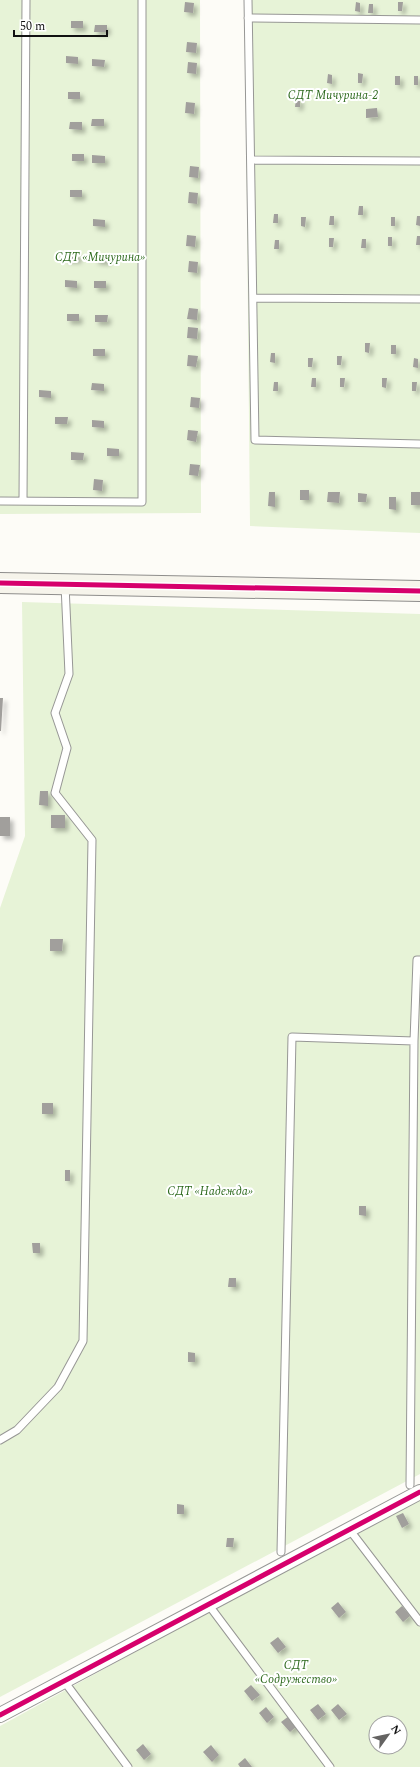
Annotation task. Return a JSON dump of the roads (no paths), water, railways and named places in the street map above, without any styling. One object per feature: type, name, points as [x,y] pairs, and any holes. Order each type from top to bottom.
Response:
[{"type":"street","points":[[0,583],[420,590]]},
{"type":"street","points":[[0,1715],[350,1529],[415,1489]]},
{"type":"lane","points":[[23,501],[26,0]]},
{"type":"lane","points":[[0,500],[142,502],[142,0]]},
{"type":"lane","points":[[248,0],[255,440],[420,444]]},
{"type":"lane","points":[[248,18],[420,20]]},
{"type":"lane","points":[[251,160],[420,161]]},
{"type":"lane","points":[[253,298],[420,299]]},
{"type":"lane","points":[[0,1440],[17,1430],[58,1387],[82,1341],[92,840],[55,793],[67,748],[54,713],[69,674],[65,584]]},
{"type":"lane","points":[[415,1489],[414,1041],[417,960],[420,960]]},
{"type":"lane","points":[[281,1552],[292,1037],[414,1041]]},
{"type":"lane","points":[[350,1529],[420,1622]]},
{"type":"lane","points":[[208,1604],[330,1767]]},
{"type":"lane","points":[[64,1681],[128,1767]]},
{"type":"park label","name":"СДТ Мичурина-2","points":[[333,95]]},
{"type":"park label","name":"СДТ «Мичурина»","points":[[100,257]]},
{"type":"park label","name":"СДТ «Надежда»","points":[[210,1191]]},
{"type":"park label","name":"СДТ «Содружество»","points":[[296,1672]]}]
